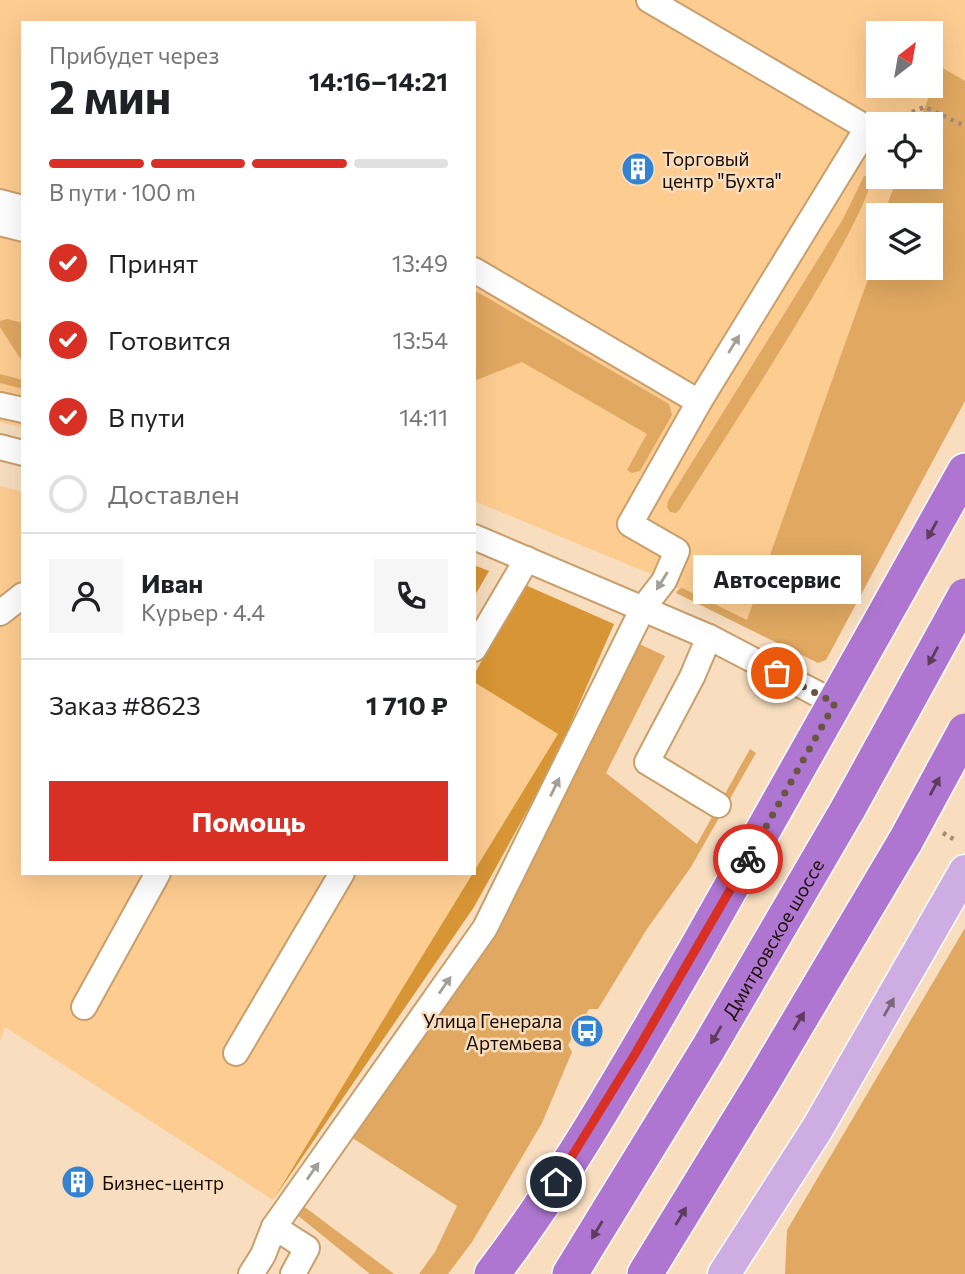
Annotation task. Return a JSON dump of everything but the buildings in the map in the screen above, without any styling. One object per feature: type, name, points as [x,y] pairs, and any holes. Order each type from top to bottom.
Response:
[{"type":"highway","points":[[492,1274],[546,1198],[635,1054],[965,471]]},
{"type":"highway","name":"Дмитровское шоссе","points":[[570,1274],[708,1049],[849,807],[965,596]]},
{"type":"highway","points":[[645,1274],[756,1094],[906,840],[965,731]]},
{"type":"main road","points":[[724,1274],[817,1129],[965,871]]},
{"type":"main road","points":[[746,1274],[817,1129]]},
{"type":"main road","points":[[503,1274],[546,1198]]},
{"type":"street","points":[[649,0],[866,127]]},
{"type":"street","points":[[251,1274],[263,1255],[274,1227],[485,929],[643,608],[664,581],[677,551],[630,524],[699,402],[866,130]]},
{"type":"street","points":[[0,202],[21,207]]},
{"type":"street","points":[[0,223],[21,228]]},
{"type":"street","points":[[476,271],[699,402]]},
{"type":"street","points":[[0,405],[21,410]]},
{"type":"street","points":[[0,447],[21,452]]},
{"type":"street","points":[[476,538],[709,637],[835,703]]},
{"type":"street","points":[[476,646],[527,559]]},
{"type":"street","points":[[0,613],[21,596]]},
{"type":"street","points":[[709,637],[692,677],[647,762],[718,805]]},
{"type":"street","points":[[84,1007],[157,875]]},
{"type":"street","points":[[236,1053],[341,875]]},
{"type":"street","points":[[274,1227],[307,1248],[293,1274]]},
{"type":"path","points":[[911,112],[925,107],[936,112]]},
{"type":"path","points":[[943,116],[965,126]]},
{"type":"shaded area","points":[[0,0],[965,0],[965,395],[750,626],[651,574],[476,502],[476,21],[21,21],[21,427],[0,422]]},
{"type":"shaded area","points":[[943,68],[965,81],[965,401],[826,660],[818,663],[676,593],[682,588],[747,620],[868,280],[943,280],[943,203],[888,203],[893,189],[943,189],[943,112],[923,112],[928,98],[943,98]]},
{"type":"shaded area","points":[[866,176],[866,197],[821,283],[680,509],[676,513],[670,512],[668,501],[843,219]]},
{"type":"shaded area","points":[[476,291],[669,404],[672,415],[640,471],[632,473],[627,470],[647,434],[522,362],[476,380]]},
{"type":"shaded area","points":[[7,319],[21,322],[21,360],[0,327],[0,321]]},
{"type":"shaded area","points":[[0,374],[21,379],[21,388],[0,383]]},
{"type":"shaded area","points":[[0,486],[21,491],[21,875],[472,875],[273,1200],[5,1027],[0,1041]]},
{"type":"shaded area","points":[[476,566],[489,571],[476,594]]},
{"type":"shaded area","points":[[523,584],[614,624],[552,766],[474,907],[273,1200],[472,875],[476,875],[476,868],[558,734],[476,683],[476,671]]},
{"type":"shaded area","points":[[633,641],[665,656],[606,773],[697,844],[750,749],[756,753],[691,867],[647,929],[598,1009],[589,1009],[568,1045],[572,1052],[542,1123],[472,1242],[448,1274],[419,1274],[435,1252],[457,1206],[348,1135],[483,940]]},
{"type":"shaded area","points":[[476,683],[558,734],[476,868]]},
{"type":"shaded area","points":[[965,928],[965,1274],[785,1274],[787,1230]]},
{"type":"shaded area","points":[[302,1205],[394,1274],[370,1274],[296,1214]]},
{"type":"way so far","points":[[748,859],[835,703],[777,673]]},
{"type":"place","name":"Торговый центр \"Бухта\"","points":[[638,169]]},
{"type":"place","name":"Автосервис","points":[[777,673]]},
{"type":"place","name":"Улица Генерала Артемьева","points":[[587,1031]]},
{"type":"place","name":"Бизнес-центр","points":[[78,1182]]},
{"type":"route","points":[[556,1182],[635,1054],[748,859]]}]
